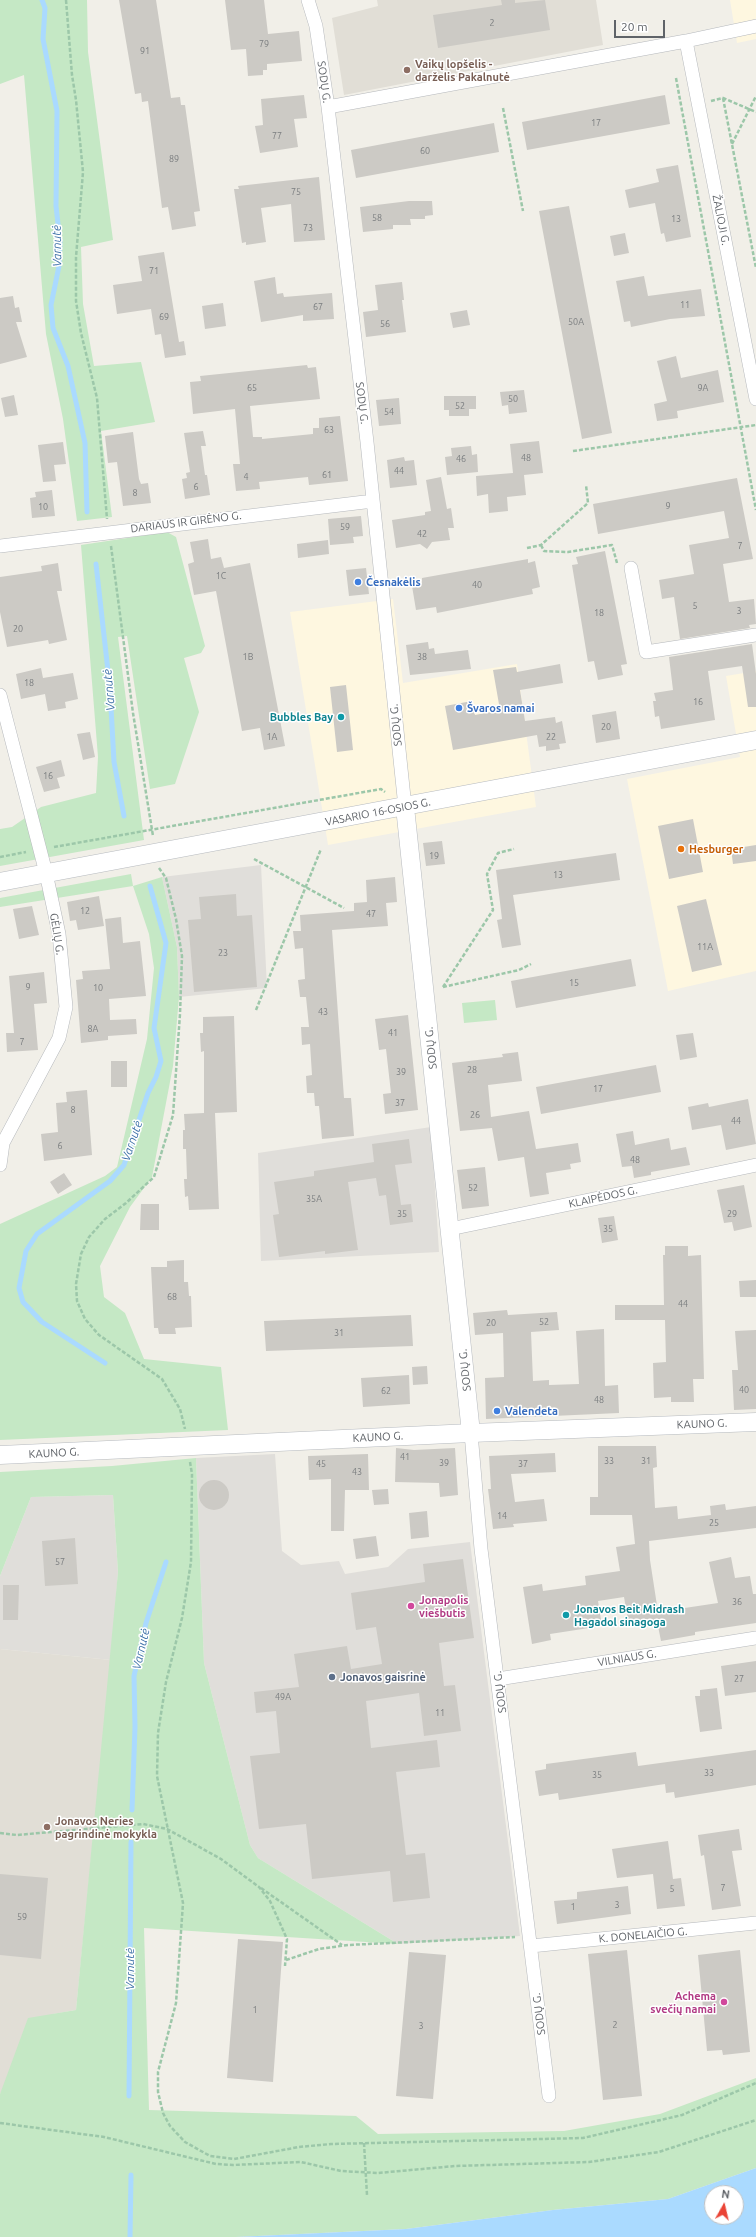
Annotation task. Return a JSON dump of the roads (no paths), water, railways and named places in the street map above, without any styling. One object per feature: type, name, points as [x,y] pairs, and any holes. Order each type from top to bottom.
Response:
[{"type":"main road","name":"VASARIO 16-OSIOS G.","points":[[0,882],[156,854],[756,740]]},
{"type":"main road","name":"SODŲ G.","points":[[405,807],[471,1432]]},
{"type":"main road","name":"KAUNO G.","points":[[0,1455],[471,1432],[756,1422]]},
{"type":"street","name":"SODŲ G.","points":[[308,0],[316,26],[328,106],[373,501],[405,807]]},
{"type":"street","points":[[328,106],[686,41],[756,26]]},
{"type":"street","name":"ŽALIOJI G.","points":[[686,41],[756,398]]},
{"type":"street","name":"DARIAUS IR GIRĖNO G.","points":[[0,546],[109,531],[373,501]]},
{"type":"street","points":[[631,568],[646,652],[756,635]]},
{"type":"street","name":"GĖLIŲ G.","points":[[0,695],[46,873],[59,934],[66,1008],[59,1038],[3,1143],[0,1165]]},
{"type":"street","name":"KLAIPĖDOS G.","points":[[450,1229],[756,1165]]},
{"type":"street","name":"SODŲ G.","points":[[471,1432],[481,1549],[549,2096]]},
{"type":"street","name":"VILNIAUS G.","points":[[498,1679],[756,1638]]},
{"type":"street","name":"K. DONELAIČIO G.","points":[[530,1941],[756,1923]]},
{"type":"water","points":[[756,2168],[756,2237],[236,2237],[406,2229],[553,2210],[668,2199],[704,2186],[704,2225],[744,2225],[744,2185],[708,2185]]},
{"type":"waterway","name":"Varnutė","points":[[42,0],[45,8],[43,39],[57,111],[56,206],[60,242],[59,266],[51,305],[53,328],[68,366],[85,443],[87,512]]},
{"type":"waterway","name":"Varnutė","points":[[96,564],[110,689],[114,762],[124,816]]},
{"type":"waterway","name":"Varnutė","points":[[105,1363],[42,1322],[23,1302],[19,1288],[26,1251],[37,1234],[110,1181],[124,1165],[148,1093],[156,1077],[161,1061],[154,1028],[166,943],[150,886]]},
{"type":"waterway","name":"Varnutė","points":[[132,1810],[135,1727],[134,1676],[146,1623],[166,1562]]},
{"type":"waterway","name":"Varnutė","points":[[129,2096],[131,1842]]},
{"type":"waterway","name":"Varnutė","points":[[130,2237],[131,2175]]},
{"type":"place","name":"Vaikų lopšelis - darželis Pakalnutė","points":[[407,70]]},
{"type":"place","name":"Česnakėlis","points":[[358,582]]},
{"type":"place","name":"Švaros namai","points":[[459,708]]},
{"type":"place","name":"Bubbles Bay","points":[[341,717]]},
{"type":"place","name":"Hesburger","points":[[681,849]]},
{"type":"place","name":"Valendeta","points":[[497,1411]]},
{"type":"place","name":"Jonapolis viešbutis","points":[[411,1606]]},
{"type":"place","name":"Jonavos Beit Midrash Hagadol sinagoga","points":[[566,1615]]},
{"type":"place","name":"Jonavos gaisrinė","points":[[332,1677]]},
{"type":"place","name":"Jonavos Neries pagrindinė mokykla","points":[[47,1827]]},
{"type":"place","name":"Achema svečių namai","points":[[724,2002]]}]
